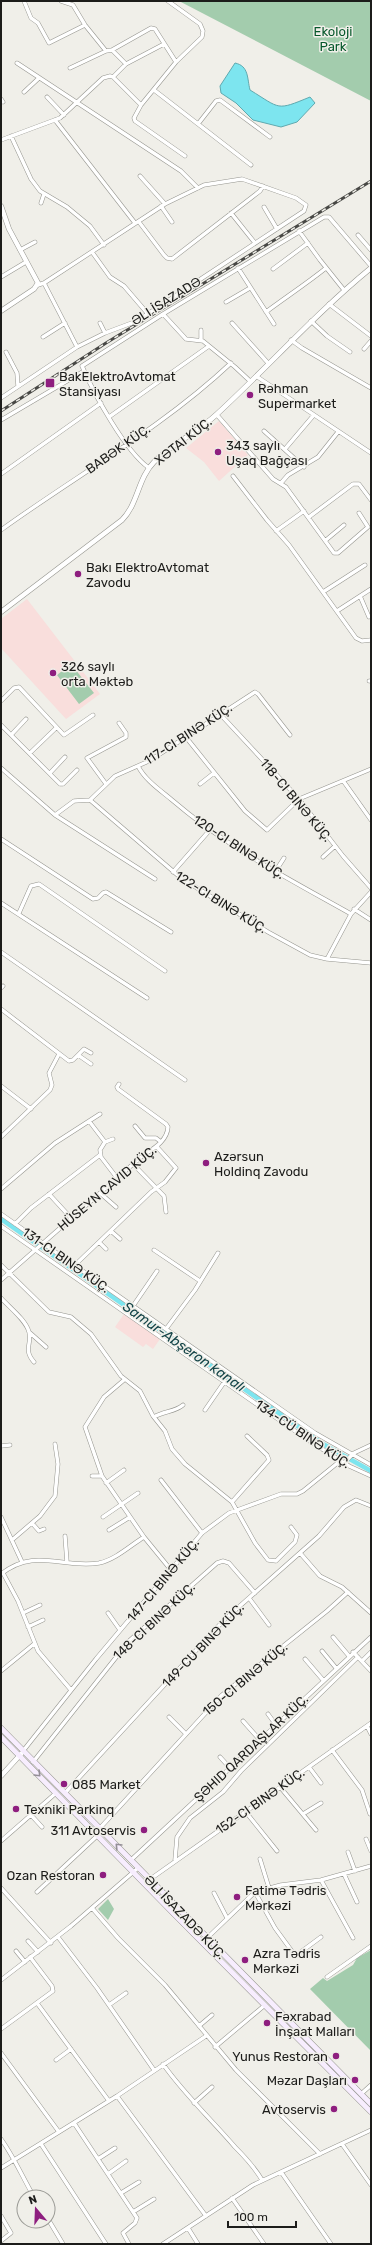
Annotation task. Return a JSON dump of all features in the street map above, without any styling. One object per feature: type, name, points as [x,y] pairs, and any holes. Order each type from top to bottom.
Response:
[{"type":"main road","name":"ƏLI İSAZADƏ KÜÇ.","points":[[1,1728],[23,1751],[31,1764],[56,1793],[129,1862]]},
{"type":"main road","name":"ƏLI İSAZADƏ KÜÇ.","points":[[1,1736],[20,1756],[65,1793],[100,1828],[136,1870],[359,2096],[371,2112]]},
{"type":"main road","name":"ƏLI İSAZADƏ KÜÇ.","points":[[136,1870],[149,1880],[267,2004]]},
{"type":"main road","name":"ƏLI İSAZADƏ KÜÇ.","points":[[359,2096],[371,2104]]},
{"type":"street","points":[[24,1],[32,18],[38,23],[49,44],[85,25]]},
{"type":"street","points":[[61,1],[73,5],[85,25],[106,51]]},
{"type":"street","points":[[168,1],[200,24],[203,31],[202,37],[176,62],[141,104],[134,115],[135,121],[185,156]]},
{"type":"street","points":[[70,68],[106,51],[112,50],[151,28],[154,29],[176,62]]},
{"type":"street","points":[[113,77],[126,64],[164,44]]},
{"type":"street","points":[[112,50],[126,64]]},
{"type":"street","points":[[17,63],[77,104],[181,171],[198,188]]},
{"type":"street","points":[[1,140],[55,120],[64,115],[106,76],[113,77],[141,104]]},
{"type":"street","points":[[24,92],[39,78]]},
{"type":"street","points":[[154,90],[251,165]]},
{"type":"street","points":[[47,97],[64,115]]},
{"type":"street","points":[[198,124],[216,101],[220,100],[270,138]]},
{"type":"street","points":[[55,120],[135,223]]},
{"type":"street","points":[[11,136],[31,179],[44,194],[73,212],[90,226],[104,244]]},
{"type":"street","points":[[140,176],[165,204]]},
{"type":"street","points":[[1,311],[38,284],[44,283],[135,223],[139,222],[161,206],[198,188],[239,178],[263,186],[260,191],[169,259],[164,256],[139,222]]},
{"type":"street","name":"ƏLI İSAZADƏ","points":[[1,398],[77,347],[105,333],[130,324],[148,314],[307,208],[296,198],[263,186]]},
{"type":"street","points":[[41,203],[44,194]]},
{"type":"street","points":[[1,206],[20,250],[38,284]]},
{"type":"street","points":[[161,206],[172,222]]},
{"type":"street","points":[[264,207],[277,229]]},
{"type":"street","points":[[231,213],[255,243]]},
{"type":"street","points":[[149,468],[127,444],[109,417],[82,366],[163,314],[320,218],[328,217],[371,267]]},
{"type":"street","points":[[299,231],[344,290]]},
{"type":"street","points":[[358,234],[371,250]]},
{"type":"street","points":[[20,250],[35,242]]},
{"type":"street","points":[[273,269],[308,244]]},
{"type":"street","points":[[92,252],[110,277],[124,286],[148,314]]},
{"type":"street","points":[[1,277],[26,262]]},
{"type":"street","name":"XƏTAI KÜÇ.","points":[[1,612],[122,520],[129,512],[138,486],[155,461],[217,415],[291,340],[344,290],[371,267]]},
{"type":"street","points":[[238,268],[274,324]]},
{"type":"street","points":[[266,312],[289,294],[301,288],[326,268]]},
{"type":"street","points":[[44,283],[77,347]]},
{"type":"street","points":[[226,302],[250,288]]},
{"type":"street","points":[[329,304],[371,336]]},
{"type":"street","points":[[163,314],[186,339],[201,340],[231,363],[250,381]]},
{"type":"street","points":[[311,321],[327,336],[350,352]]},
{"type":"street","points":[[42,337],[65,323]]},
{"type":"street","points":[[100,323],[105,333]]},
{"type":"street","points":[[232,323],[268,363]]},
{"type":"street","points":[[201,330],[201,340]]},
{"type":"street","points":[[291,340],[302,348],[371,388]]},
{"type":"street","points":[[364,349],[371,341]]},
{"type":"street","points":[[109,417],[209,346]]},
{"type":"street","points":[[6,352],[17,373],[18,386]]},
{"type":"street","name":"BABƏK KÜÇ.","points":[[3,529],[127,444],[193,396],[231,363]]},
{"type":"street","points":[[1,420],[84,371]]},
{"type":"street","points":[[256,376],[313,416],[371,453]]},
{"type":"street","points":[[1,474],[101,403]]},
{"type":"street","points":[[217,415],[273,479],[281,483],[309,517],[334,553],[338,553],[368,527],[359,513]]},
{"type":"street","points":[[285,449],[313,416]]},
{"type":"street","points":[[264,430],[304,467]]},
{"type":"street","points":[[281,483],[288,475],[304,467],[318,457],[338,432]]},
{"type":"street","points":[[233,476],[276,531],[289,545],[356,638],[362,641],[371,640]]},
{"type":"street","points":[[309,517],[353,484],[359,484],[371,500]]},
{"type":"street","points":[[276,531],[304,511]]},
{"type":"street","points":[[1,523],[3,529]]},
{"type":"street","points":[[326,540],[344,525]]},
{"type":"street","points":[[323,592],[365,565]]},
{"type":"street","points":[[337,611],[371,589]]},
{"type":"street","points":[[360,596],[369,617]]},
{"type":"street","points":[[1,701],[14,688],[19,687],[56,728],[65,734],[93,715]]},
{"type":"street","name":"117-CI BINƏ KÜÇ.","points":[[90,800],[115,776],[149,761],[185,736],[257,692],[290,735]]},
{"type":"street","name":"118-CI BINƏ KÜÇ.","points":[[220,714],[299,799],[335,846],[371,888]]},
{"type":"street","points":[[11,735],[26,719]]},
{"type":"street","points":[[106,784],[87,758],[126,736],[126,733],[119,723]]},
{"type":"street","points":[[1,725],[62,784],[76,770]]},
{"type":"street","points":[[30,753],[56,728]]},
{"type":"street","points":[[185,736],[252,818],[266,830],[299,799],[344,782],[371,769]]},
{"type":"street","points":[[50,773],[65,757]]},
{"type":"street","name":"120-CI BINƏ KÜÇ.","points":[[138,766],[143,774],[153,784],[209,831],[275,872],[351,914]]},
{"type":"street","points":[[1,768],[55,815],[155,879]]},
{"type":"street","points":[[200,784],[214,773]]},
{"type":"street","points":[[344,782],[371,820]]},
{"type":"street","points":[[55,815],[74,801],[90,800]]},
{"type":"street","name":"122-CI BINƏ KÜÇ.","points":[[90,800],[173,872],[210,898],[268,932],[310,955],[327,960],[371,963]]},
{"type":"street","points":[[173,872],[209,831]]},
{"type":"street","points":[[1,838],[93,899],[98,898],[102,893],[106,892],[171,932]]},
{"type":"street","points":[[323,857],[335,846]]},
{"type":"street","points":[[275,872],[284,858]]},
{"type":"street","points":[[19,913],[31,886],[39,884],[165,971]]},
{"type":"street","points":[[327,960],[328,954],[354,909],[371,892]]},
{"type":"street","points":[[1,903],[19,913],[147,998]]},
{"type":"street","points":[[354,909],[371,920]]},
{"type":"street","points":[[1,952],[185,1080]]},
{"type":"street","points":[[1,1009],[59,1054],[71,1061],[84,1049],[91,1053]]},
{"type":"street","points":[[1,1137],[52,1087],[49,1073],[59,1054]]},
{"type":"street","points":[[78,1055],[91,1064]]},
{"type":"street","name":"HÜSEYN CAVID KÜÇ.","points":[[36,1249],[133,1164],[157,1147],[168,1130],[167,1126],[118,1089],[117,1087],[119,1084]]},
{"type":"street","points":[[1,1086],[31,1109]]},
{"type":"street","points":[[1,1189],[55,1143],[100,1114]]},
{"type":"street","points":[[89,1121],[105,1142]]},
{"type":"street","points":[[135,1126],[146,1138],[156,1138],[161,1142]]},
{"type":"street","points":[[15,1224],[26,1212],[100,1155],[105,1142],[113,1139]]},
{"type":"street","points":[[75,1265],[156,1188],[165,1182],[176,1168],[157,1147]]},
{"type":"street","points":[[100,1155],[117,1178]]},
{"type":"street","points":[[133,1164],[166,1200],[166,1212]]},
{"type":"street","points":[[100,1193],[116,1207]]},
{"type":"street","points":[[49,1194],[71,1218]]},
{"type":"street","name":"131-CI BINƏ KÜÇ.","points":[[1,1214],[321,1437],[371,1465]]},
{"type":"street","name":"134-CÜ BINƏ KÜÇ.","points":[[1,1226],[344,1464],[371,1476]]},
{"type":"street","points":[[111,1231],[120,1239]]},
{"type":"street","points":[[98,1242],[106,1249]]},
{"type":"street","points":[[1,1280],[36,1249]]},
{"type":"street","points":[[154,1250],[200,1282]]},
{"type":"street","points":[[166,1329],[200,1282],[218,1253]]},
{"type":"street","points":[[1,1265],[49,1312],[71,1317],[86,1329],[124,1380],[140,1391],[154,1417],[165,1431],[168,1443],[179,1457],[232,1502],[261,1552],[270,1561],[276,1561],[295,1542],[296,1535],[291,1527]]},
{"type":"street","points":[[133,1306],[157,1271]]},
{"type":"street","points":[[1,1298],[29,1332],[46,1347]]},
{"type":"street","points":[[29,1332],[28,1351],[34,1362]]},
{"type":"street","points":[[124,1380],[104,1397],[85,1428],[102,1476],[144,1537],[171,1570]]},
{"type":"street","points":[[205,1410],[225,1381]]},
{"type":"street","points":[[154,1417],[166,1411],[177,1409],[183,1404]]},
{"type":"street","points":[[232,1502],[269,1460],[267,1455],[247,1436]]},
{"type":"street","points":[[12,1540],[32,1523],[56,1493],[55,1478],[58,1464],[55,1444]]},
{"type":"street","points":[[1,1446],[10,1445]]},
{"type":"street","points":[[344,1464],[352,1454],[371,1445]]},
{"type":"street","name":"147-CI BINƏ KÜÇ.","points":[[23,1751],[70,1690],[202,1533],[221,1517],[237,1510],[281,1494],[297,1494],[310,1487],[340,1461]]},
{"type":"street","points":[[106,1482],[124,1470]]},
{"type":"street","points":[[92,1476],[102,1476]]},
{"type":"street","points":[[161,1480],[202,1533]]},
{"type":"street","points":[[103,1517],[138,1493]]},
{"type":"street","name":"149-CU BINƏ KÜÇ.","points":[[65,1793],[224,1620],[325,1530],[348,1504],[356,1500],[371,1506]]},
{"type":"street","points":[[1,1517],[22,1562]]},
{"type":"street","points":[[109,1530],[130,1517]]},
{"type":"street","points":[[32,1523],[39,1531],[44,1529]]},
{"type":"street","points":[[64,1536],[67,1562]]},
{"type":"street","points":[[70,1690],[34,1644],[23,1613],[2,1573],[22,1562],[37,1559],[100,1563],[115,1556],[144,1537]]},
{"type":"street","points":[[300,1553],[320,1576],[338,1584],[371,1613]]},
{"type":"street","name":"148-CI BINƏ KÜÇ.","points":[[31,1764],[129,1641],[217,1563],[223,1561],[229,1563],[255,1593]]},
{"type":"street","name":"150-CI BINƏ KÜÇ.","points":[[100,1828],[185,1733],[222,1695],[327,1611],[348,1592]]},
{"type":"street","points":[[249,1598],[269,1625]]},
{"type":"street","points":[[23,1613],[40,1605]]},
{"type":"street","points":[[108,1613],[120,1630]]},
{"type":"street","points":[[28,1627],[43,1620]]},
{"type":"street","points":[[333,1637],[349,1656]]},
{"type":"street","name":"ŞƏHID QARDAŞLAR KÜÇ.","points":[[129,1862],[371,1637]]},
{"type":"street","points":[[1,1670],[34,1644]]},
{"type":"street","points":[[322,1651],[336,1668]]},
{"type":"street","points":[[354,1652],[371,1671]]},
{"type":"street","points":[[362,1661],[371,1652]]},
{"type":"street","points":[[175,1860],[177,1837],[190,1818],[229,1786],[241,1771],[358,1658]]},
{"type":"street","points":[[305,1659],[323,1680]]},
{"type":"street","points":[[268,1714],[276,1725]]},
{"type":"street","points":[[169,1717],[185,1733]]},
{"type":"street","points":[[242,1721],[260,1740]]},
{"type":"street","name":"152-CI BINƏ KÜÇ.","points":[[149,1880],[175,1860],[371,1723]]},
{"type":"street","points":[[367,1726],[371,1734]]},
{"type":"street","points":[[332,1750],[362,1790],[370,1814]]},
{"type":"street","points":[[1,1776],[23,1751]]},
{"type":"street","points":[[220,1757],[230,1768]]},
{"type":"street","points":[[309,1767],[321,1783]]},
{"type":"street","points":[[280,1787],[316,1830]]},
{"type":"street","points":[[1,1841],[56,1793]]},
{"type":"street","points":[[303,1814],[321,1803]]},
{"type":"street","points":[[245,1811],[277,1851]]},
{"type":"street","points":[[31,1814],[42,1827]]},
{"type":"street","points":[[36,1892],[98,1834]]},
{"type":"street","points":[[366,1839],[371,1851]]},
{"type":"street","points":[[348,1852],[355,1871]]},
{"type":"street","points":[[260,1859],[269,1888]]},
{"type":"street","points":[[206,1939],[255,1892],[269,1888],[321,1880],[371,1866]]},
{"type":"street","points":[[1,1974],[3,1979],[58,1937],[136,1870]]},
{"type":"street","points":[[344,1874],[357,1902]]},
{"type":"street","points":[[321,1880],[353,1938]]},
{"type":"street","points":[[1,1888],[50,1943]]},
{"type":"street","points":[[255,1892],[275,1928],[294,1954],[298,1954],[321,1937]]},
{"type":"street","points":[[214,1893],[227,1918]]},
{"type":"street","points":[[92,1908],[118,1938],[165,1985],[215,2047],[320,2154]]},
{"type":"street","points":[[58,1937],[109,2005],[154,2070]]},
{"type":"street","points":[[28,1941],[38,1952]]},
{"type":"street","points":[[327,1977],[371,1946]]},
{"type":"street","points":[[16,1951],[25,1962]]},
{"type":"street","points":[[1,2029],[51,1993],[53,1988],[30,1958]]},
{"type":"street","points":[[109,2005],[126,1993]]},
{"type":"street","points":[[38,2003],[109,2101]]},
{"type":"street","points":[[215,2047],[267,2004]]},
{"type":"street","points":[[199,2026],[212,2015]]},
{"type":"street","points":[[1,2168],[15,2161],[117,2096],[206,2036]]},
{"type":"street","points":[[56,2060],[71,2049]]},
{"type":"street","points":[[1,2053],[59,2132]]},
{"type":"street","points":[[163,2064],[180,2088],[254,2168],[262,2180]]},
{"type":"street","points":[[359,2096],[371,2085]]},
{"type":"street","points":[[194,2103],[212,2087]]},
{"type":"street","points":[[117,2096],[206,2216]]},
{"type":"street","points":[[74,2123],[133,2212],[137,2221],[123,2234],[129,2244]]},
{"type":"street","points":[[163,2244],[262,2180],[371,2130]]},
{"type":"street","points":[[1,2139],[30,2189]]},
{"type":"street","points":[[42,2144],[106,2244]]},
{"type":"street","points":[[342,2144],[371,2185]]},
{"type":"street","points":[[98,2159],[115,2148]]},
{"type":"street","points":[[108,2174],[126,2162]]},
{"type":"street","points":[[282,2172],[331,2244]]},
{"type":"street","points":[[121,2193],[139,2182]]},
{"type":"street","points":[[232,2198],[264,2244]]},
{"type":"street","points":[[133,2212],[154,2199]]},
{"type":"street","points":[[1,2216],[11,2233],[1,2241]]},
{"type":"street","points":[[188,2228],[198,2244]]},
{"type":"street","points":[[54,2229],[63,2244]]},
{"type":"shaded area","name":"343 saylı Uşaq Bağçası","points":[[219,421],[248,455],[219,481],[204,462],[186,448]]},
{"type":"shaded area","name":"326 saylı orta Məktəb","points":[[27,599],[100,694],[66,719],[1,648],[1,619]]},
{"type":"shaded area","points":[[124,1314],[160,1339],[153,1349],[146,1344],[143,1347],[115,1327]]},
{"type":"green space","name":"Ekoloji Park","points":[[179,1],[371,1],[371,101]]},
{"type":"green space","points":[[71,664],[94,693],[79,704],[57,675]]},
{"type":"green space","points":[[108,1899],[114,1909],[108,1920],[98,1909]]},
{"type":"green space","points":[[371,1950],[371,2051],[310,1989],[323,1978],[327,1981],[353,1965],[357,1958]]},
{"type":"water","points":[[235,63],[243,67],[247,73],[250,90],[274,104],[284,106],[310,97],[315,103],[297,122],[281,127],[253,120],[236,103],[221,93],[220,86]]},
{"type":"waterway","name":"Samur-Abşeron kanalı","points":[[1,1219],[323,1444],[371,1471]]},
{"type":"railway","points":[[1,411],[106,343],[371,181]]},
{"type":"place","name":"BakElektroAvtomat Stansiyası","points":[[50,383]]},
{"type":"place","name":"Rəhman Supermarket","points":[[250,395]]},
{"type":"place","name":"343 saylı Uşaq Bağçası","points":[[218,452]]},
{"type":"place","name":"Bakı ElektroAvtomat Zavodu","points":[[78,574]]},
{"type":"place","name":"326 saylı orta Məktəb","points":[[53,673]]},
{"type":"place","name":"Azərsun Holdinq Zavodu","points":[[206,1163]]},
{"type":"place","name":"085 Market","points":[[64,1784]]},
{"type":"place","name":"Texniki Parkinq","points":[[16,1809]]},
{"type":"place","name":"311 Avtoservis","points":[[144,1830]]},
{"type":"place","name":"Ozan Restoran","points":[[103,1875]]},
{"type":"place","name":"Fatimə Tədris Mərkəzi","points":[[237,1897]]},
{"type":"place","name":"Azra Tədris Mərkəzi","points":[[245,1960]]},
{"type":"place","name":"Fəxrabad İnşaat Malları","points":[[267,2023]]},
{"type":"place","name":"Yunus Restoran","points":[[336,2056]]},
{"type":"place","name":"Məzar Daşları","points":[[355,2080]]},
{"type":"place","name":"Avtoservis","points":[[334,2109]]}]
